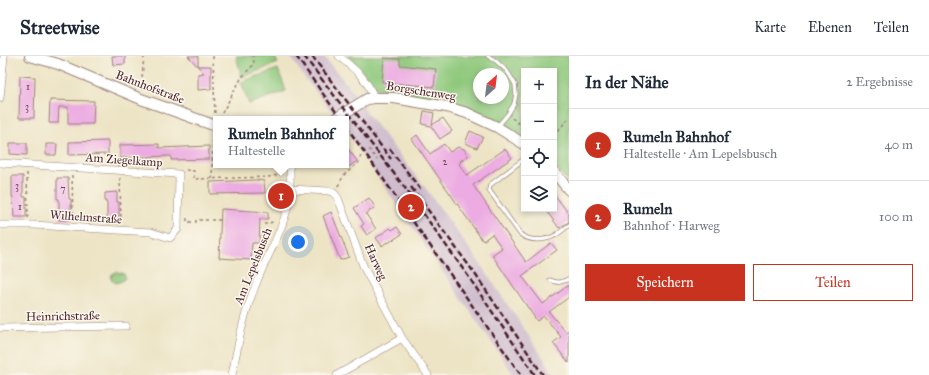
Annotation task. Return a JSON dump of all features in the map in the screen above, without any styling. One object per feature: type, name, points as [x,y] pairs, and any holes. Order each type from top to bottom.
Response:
[{"type":"main road","name":"Bahnhofstraße","points":[[30,56],[58,64],[140,99],[213,125]]},
{"type":"main road","name":"Borgschenweg","points":[[340,116],[367,100],[374,98],[394,98],[447,107],[467,113],[497,127],[521,142]]},
{"type":"main road","points":[[557,176],[569,190]]},
{"type":"street","points":[[0,98],[4,56]]},
{"type":"street","points":[[339,56],[364,79],[374,98]]},
{"type":"street","name":"Am Ziegelkamp","points":[[0,163],[180,174]]},
{"type":"street","name":"Am Lepelsbusch","points":[[232,375],[246,313],[253,291],[283,222],[290,189],[290,168]]},
{"type":"street","points":[[178,219],[180,174]]},
{"type":"street","points":[[290,189],[329,191],[334,193]]},
{"type":"street","name":"Harweg","points":[[334,193],[338,198],[364,268],[402,338],[428,375]]},
{"type":"street","name":"Wilhelmstraße","points":[[0,225],[73,227],[151,232],[170,238],[178,229],[178,219]]},
{"type":"street","name":"Heinrichstraße","points":[[0,328],[126,326]]},
{"type":"street","points":[[337,375],[402,338]]},
{"type":"lane","points":[[488,56],[507,71],[515,84],[516,94],[514,104],[497,127]]},
{"type":"lane","points":[[521,161],[490,185],[489,190],[520,234],[524,238],[533,240],[544,239],[556,235],[569,225]]},
{"type":"lane","points":[[550,280],[555,283],[561,283],[569,279]]},
{"type":"path","points":[[140,99],[144,56]]},
{"type":"path","points":[[213,56],[216,116]]},
{"type":"path","points":[[222,116],[242,77],[254,64],[253,56]]},
{"type":"path","points":[[508,114],[521,125]]},
{"type":"path","points":[[557,132],[569,118]]},
{"type":"path","points":[[212,179],[213,134]]},
{"type":"path","points":[[369,149],[377,160]]},
{"type":"path","points":[[334,193],[344,175],[359,162],[361,154]]},
{"type":"path","points":[[27,164],[28,225]]},
{"type":"path","points":[[72,167],[73,227]]},
{"type":"path","points":[[120,170],[121,230]]},
{"type":"path","points":[[180,174],[180,170],[194,171],[194,179],[268,178],[282,174],[290,174]]},
{"type":"path","points":[[178,219],[187,219],[187,222],[196,222],[196,220],[222,221]]},
{"type":"path","points":[[264,224],[277,220],[283,222]]},
{"type":"shaded area","points":[[290,56],[323,56],[351,89],[369,116],[427,190],[481,265],[555,375],[514,375],[349,135],[349,116],[335,116]]},
{"type":"green space","points":[[236,56],[274,56],[278,63],[242,77]]},
{"type":"green space","points":[[347,56],[569,56],[569,183],[557,169],[557,68],[521,68],[521,140],[469,107],[376,88],[359,67]]},
{"type":"green space","points":[[278,69],[286,91],[249,104],[241,82]]},
{"type":"green space","points":[[117,272],[124,274],[125,278],[122,281],[115,283],[111,279],[112,274]]},
{"type":"building","points":[[112,56],[125,56],[125,64],[113,65]]},
{"type":"building","points":[[188,56],[198,56],[198,66],[211,66],[211,89],[198,90],[198,74],[204,73]]},
{"type":"building","points":[[384,58],[400,59],[400,65],[436,69],[434,87],[382,82]]},
{"type":"building","points":[[20,76],[35,77],[34,118],[19,118]]},
{"type":"building","points":[[50,100],[94,101],[93,124],[68,124],[68,107],[59,107],[58,123],[49,123]]},
{"type":"building","points":[[424,111],[434,113],[432,125],[443,118],[452,131],[440,139],[431,126],[422,124]]},
{"type":"building","points":[[470,131],[483,137],[477,148],[465,143]]},
{"type":"building","points":[[417,135],[430,154],[444,144],[450,152],[458,147],[464,149],[468,156],[460,161],[461,162],[459,164],[467,175],[505,149],[512,158],[473,185],[526,262],[551,243],[557,250],[522,276],[543,304],[569,285],[569,297],[549,312],[566,332],[569,330],[569,363],[553,343],[561,337],[544,316],[537,321],[492,255],[502,248],[492,234],[483,241],[412,139]]},
{"type":"building","points":[[108,141],[108,154],[69,155],[69,142]]},
{"type":"building","points":[[10,143],[27,143],[27,155],[10,154]]},
{"type":"building","points":[[46,144],[57,144],[56,155],[46,155]]},
{"type":"building","points":[[159,144],[159,148],[209,146],[209,159],[171,160],[171,156],[120,158],[120,145]]},
{"type":"building","points":[[349,150],[357,161],[349,167]]},
{"type":"building","points":[[12,176],[23,176],[23,197],[26,197],[26,217],[14,217]]},
{"type":"building","points":[[57,178],[68,178],[69,199],[71,199],[71,220],[59,220]]},
{"type":"building","points":[[264,181],[265,193],[210,194],[210,182]]},
{"type":"building","points":[[117,192],[117,202],[119,202],[119,223],[107,223],[107,202],[105,202],[105,193]]},
{"type":"building","points":[[369,198],[375,207],[366,214],[376,229],[367,235],[361,226],[364,224],[354,208]]},
{"type":"building","points":[[557,198],[569,214],[569,222],[559,228],[547,212],[557,212]]},
{"type":"building","points":[[221,209],[268,212],[268,219],[260,219],[259,243],[252,243],[251,260],[219,258]]},
{"type":"building","points":[[331,212],[349,257],[340,260],[323,216]]},
{"type":"building","points":[[397,227],[402,234],[382,246],[376,238],[390,228],[392,230]]},
{"type":"railway","points":[[296,56],[339,116]]},
{"type":"railway","points":[[304,56],[405,188],[468,276],[535,375]]},
{"type":"railway","points":[[312,56],[391,159]]},
{"type":"railway","points":[[349,130],[521,375]]},
{"type":"railway","points":[[390,149],[420,189]]},
{"type":"railway","points":[[411,187],[473,271],[543,375]]},
{"type":"place","name":"Rumeln Bahnhof","points":[[281,196]]},
{"type":"place","name":"Rumeln","points":[[411,207]]}]
